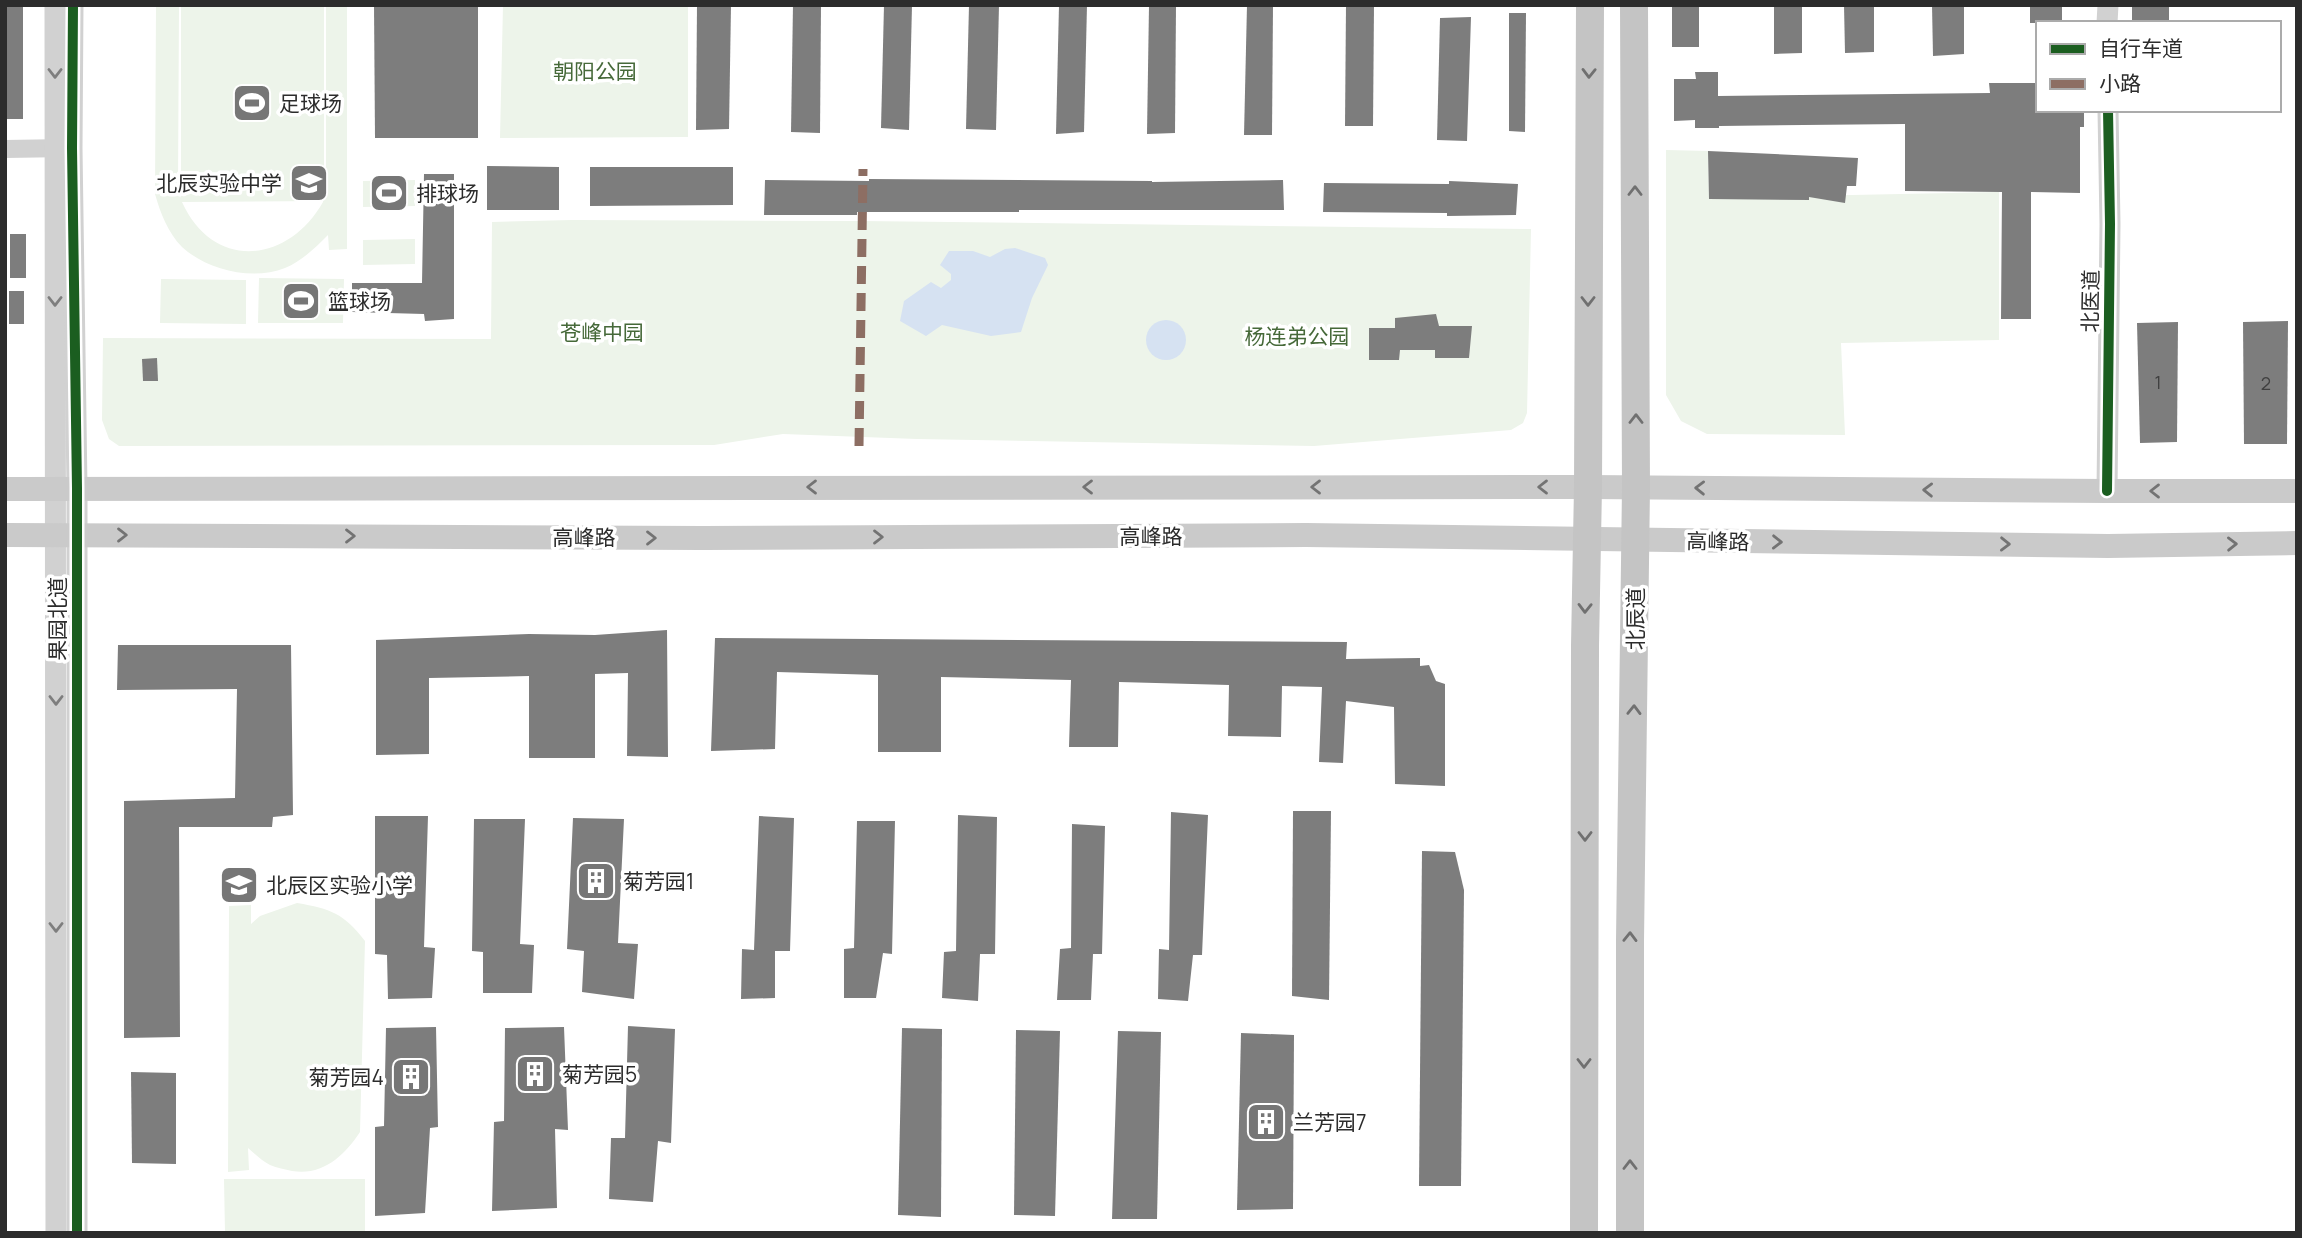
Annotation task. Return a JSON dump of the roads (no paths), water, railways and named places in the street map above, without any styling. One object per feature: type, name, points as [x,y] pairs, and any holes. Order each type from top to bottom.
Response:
[{"type":"main road","points":[[1584,1233],[1590,5]]},
{"type":"main road","name":"北辰道","points":[[1630,1233],[1630,941],[1636,487],[1634,5]]},
{"type":"main road","points":[[5,489],[1636,487],[2297,491]]},
{"type":"main road","name":"高峰路","points":[[5,535],[703,538],[1306,535],[2108,545],[2297,543]]},
{"type":"street","name":"果园北道","points":[[55,5],[64,148],[66,488],[56,1233]]},
{"type":"street","name":"果园北道","points":[[64,148],[73,5]]},
{"type":"street","name":"北医道","points":[[2107,491],[2110,224],[2108,112]]},
{"type":"street","points":[[5,149],[64,148]]},
{"type":"street","name":"果园北道","points":[[66,535],[77,1233]]},
{"type":"water","points":[[1015,248],[1045,258],[1048,265],[1032,298],[1021,332],[991,336],[942,325],[926,336],[900,321],[904,301],[931,282],[941,288],[951,280],[951,274],[940,265],[949,251],[973,251],[990,257],[1005,249]]},
{"type":"water","points":[[1166,320],[1174,321],[1180,326],[1185,332],[1185,348],[1180,354],[1174,359],[1166,360],[1158,359],[1152,354],[1147,348],[1146,340],[1147,332],[1152,326],[1158,321]]},
{"type":"place","name":"足球场","points":[[252,103]]},
{"type":"place","name":"北辰实验中学","points":[[309,183]]},
{"type":"place","name":"排球场","points":[[389,193]]},
{"type":"place","name":"篮球场","points":[[301,301]]},
{"type":"place","name":"菊芳园1","points":[[596,881]]},
{"type":"place","name":"北辰区实验小学","points":[[239,885]]},
{"type":"place","name":"菊芳园5","points":[[535,1074]]},
{"type":"place","name":"菊芳园4","points":[[411,1077]]},
{"type":"place","name":"兰芳园7","points":[[1266,1122]]},
{"type":"park label","name":"朝阳公园","points":[[595,71]]},
{"type":"park label","name":"苍峰中园","points":[[602,332]]},
{"type":"park label","name":"杨连弟公园","points":[[1297,336]]}]
